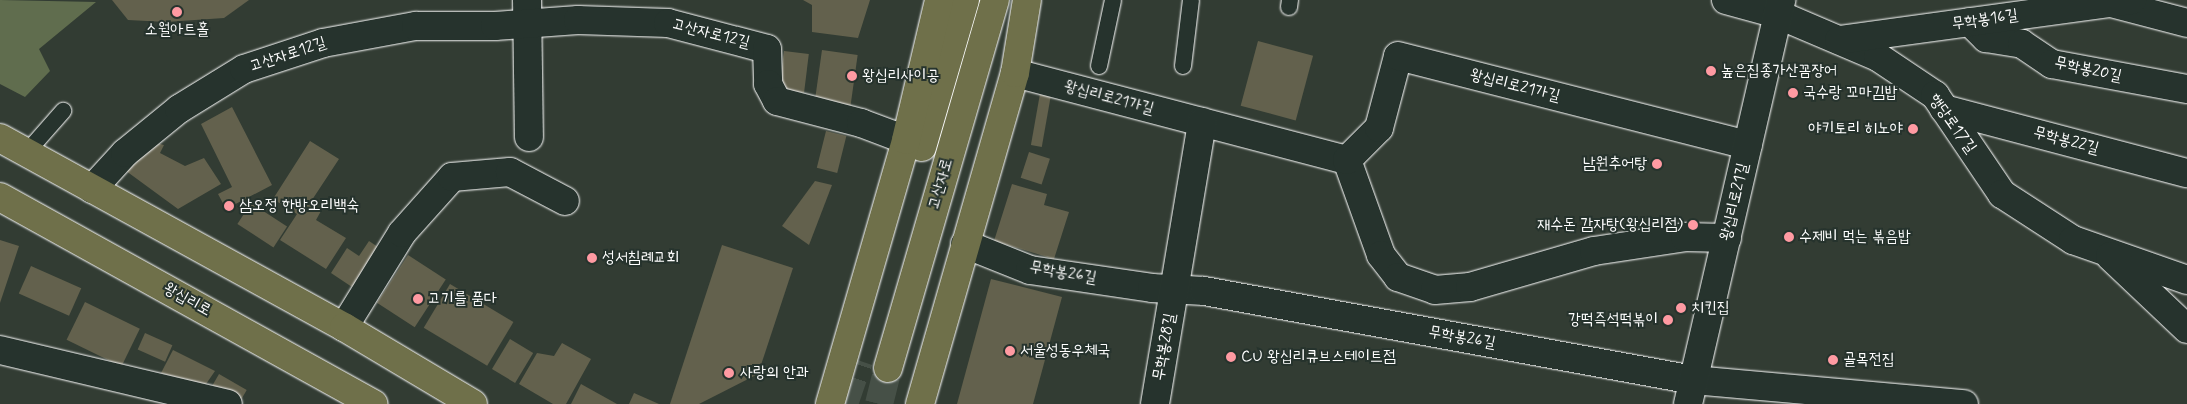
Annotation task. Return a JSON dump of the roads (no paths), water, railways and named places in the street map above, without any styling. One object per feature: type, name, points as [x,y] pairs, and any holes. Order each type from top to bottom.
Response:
[{"type":"main road","points":[[831,401],[906,140],[938,0]]},
{"type":"main road","name":"고산자로","points":[[859,360],[965,0]]},
{"type":"main road","name":"고산자로","points":[[888,368],[995,0]]},
{"type":"main road","points":[[920,404],[1015,73],[1027,0]]},
{"type":"main road","points":[[0,138],[344,327],[473,404]]},
{"type":"main road","name":"왕십리로","points":[[0,197],[374,404]]},
{"type":"street","name":"행당로17길","points":[[1726,0],[1779,7],[1838,40],[1878,57],[1935,95],[2002,194],[2074,240],[2187,280]]},
{"type":"street","name":"무학봉16길","points":[[1838,40],[2121,2]]},
{"type":"street","points":[[2121,2],[2187,24]]},
{"type":"street","name":"왕십리로21길","points":[[1691,392],[1779,7]]},
{"type":"street","name":"고산자로12길","points":[[92,188],[125,153],[179,109],[244,69],[323,43],[416,26],[526,12],[578,20],[668,23],[767,49],[768,84],[777,101],[861,123],[906,140]]},
{"type":"street","points":[[526,12],[529,137]]},
{"type":"street","name":"무학봉20길","points":[[1970,22],[1986,38],[2022,44],[2052,64],[2187,89]]},
{"type":"street","name":"왕십리로21가길","points":[[1015,73],[1347,160],[1379,128],[1398,56],[1748,145]]},
{"type":"street","name":"무학봉22길","points":[[1944,109],[2187,173]]},
{"type":"street","points":[[1174,290],[1202,122]]},
{"type":"street","points":[[1347,160],[1381,255],[1398,277],[1435,290],[1470,287],[1594,250],[1684,237],[1727,238]]},
{"type":"street","points":[[344,327],[402,233],[452,176],[510,172],[565,201]]},
{"type":"street","name":"무학봉26길","points":[[965,244],[1030,270],[1174,290],[1204,291],[1691,392],[1964,404]]},
{"type":"street","name":"행당로17길","points":[[2105,251],[2187,329]]},
{"type":"street","name":"무학봉28길","points":[[1155,404],[1174,290]]},
{"type":"street","points":[[0,350],[228,404]]},
{"type":"lane","points":[[1099,66],[1113,0]]},
{"type":"lane","points":[[1183,66],[1191,0]]},
{"type":"lane","points":[[26,152],[64,111]]},
{"type":"tunnel","points":[[844,404],[859,360]]},
{"type":"tunnel","points":[[879,404],[888,368]]},
{"type":"place","name":"소월아트홀","points":[[177,12]]},
{"type":"place","name":"높은집종가산꼼장어","points":[[1711,71]]},
{"type":"place","name":"왕십리사이공","points":[[852,76]]},
{"type":"place","name":"국수랑 꼬마김밥","points":[[1793,93]]},
{"type":"place","name":"야키토리 히노야","points":[[1913,129]]},
{"type":"place","name":"남원추어탕","points":[[1657,164]]},
{"type":"place","name":"삼오정 한방오리백숙","points":[[229,206]]},
{"type":"place","name":"재수돈 감자탕(왕십리점)","points":[[1693,225]]},
{"type":"place","name":"수제비 먹는 볶음밥","points":[[1789,237]]},
{"type":"place","name":"성서침례교회","points":[[592,258]]},
{"type":"place","name":"고기를 품다","points":[[418,299]]},
{"type":"place","name":"치킨집","points":[[1681,308]]},
{"type":"place","name":"강떡즉석떡볶이","points":[[1668,320]]},
{"type":"place","name":"서울성동우체국","points":[[1010,351]]},
{"type":"place","name":"CU 왕십리큐브스테이트점","points":[[1231,357]]},
{"type":"place","name":"골목전집","points":[[1833,360]]},
{"type":"place","name":"사랑의 안과","points":[[729,373]]}]
